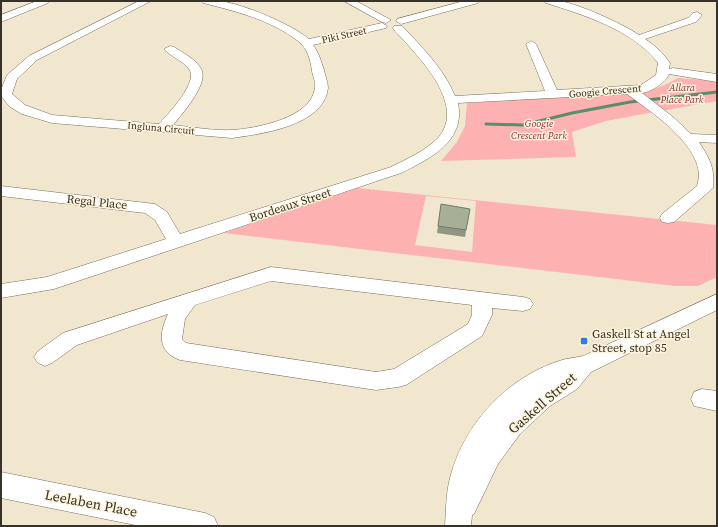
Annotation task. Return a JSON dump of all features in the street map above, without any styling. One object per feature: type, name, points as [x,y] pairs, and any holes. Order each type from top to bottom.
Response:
[{"type":"street","points":[[1,19],[45,1]]},
{"type":"street","name":"Ingluna Circuit","points":[[146,1],[33,58],[11,78],[4,95],[23,110],[52,118],[215,133],[253,132],[274,127],[300,116],[310,108],[317,100],[322,86],[315,56],[306,43],[294,34],[233,7],[206,1]]},
{"type":"street","name":"Bordeaux Street","points":[[1,291],[47,284],[396,170],[430,153],[441,142],[453,121],[454,112],[452,100],[442,80],[392,24],[349,1]]},
{"type":"street","points":[[450,1],[460,6]]},
{"type":"street","name":"Piki Street","points":[[306,43],[392,24],[475,1]]},
{"type":"street","points":[[556,2],[644,36],[662,47],[668,53],[674,66],[673,72],[717,78]]},
{"type":"street","points":[[644,36],[692,20],[697,15]]},
{"type":"street","points":[[531,44],[553,95]]},
{"type":"street","points":[[163,128],[194,88],[197,79],[196,72],[191,64],[170,49]]},
{"type":"street","name":"Googie Crescent","points":[[452,100],[630,90],[655,85],[664,81],[673,72]]},
{"type":"street","points":[[630,90],[691,138],[703,158],[707,169],[708,182],[705,188],[668,218]]},
{"type":"street","points":[[691,138],[717,139]]},
{"type":"street","name":"Regal Place","points":[[1,191],[149,208],[161,216],[176,242]]},
{"type":"street","points":[[45,357],[70,339],[271,274],[522,304]]},
{"type":"street","points":[[188,300],[177,313],[171,342],[180,351],[376,380],[398,378],[475,330],[482,315],[482,299]]},
{"type":"street","name":"Gaskell Street","points":[[458,525],[468,497],[489,456],[500,440],[525,413],[542,399],[569,382],[583,366],[654,334],[717,301]]},
{"type":"street","name":"Leelaben Place","points":[[1,485],[205,526]]},
{"type":"green space","name":"Allara Place Park","points":[[678,78],[717,81],[717,101],[661,111],[635,93],[658,88]]},
{"type":"green space","name":"Googie Crescent Park","points":[[631,94],[654,112],[606,121],[572,132],[576,157],[441,161],[457,142],[465,126],[467,103]]},
{"type":"green space","points":[[358,188],[717,225],[717,277],[698,286],[675,286],[224,233]],"holes":[[[426,196],[476,201],[472,252],[415,245]]]},
{"type":"building","points":[[441,204],[470,209],[466,230],[438,226]]},
{"type":"waterway","points":[[486,124],[523,125],[572,113],[630,102],[717,92]]},
{"type":"place","name":"Gaskell St at Angel Street, stop 85","points":[[584,341]]}]
